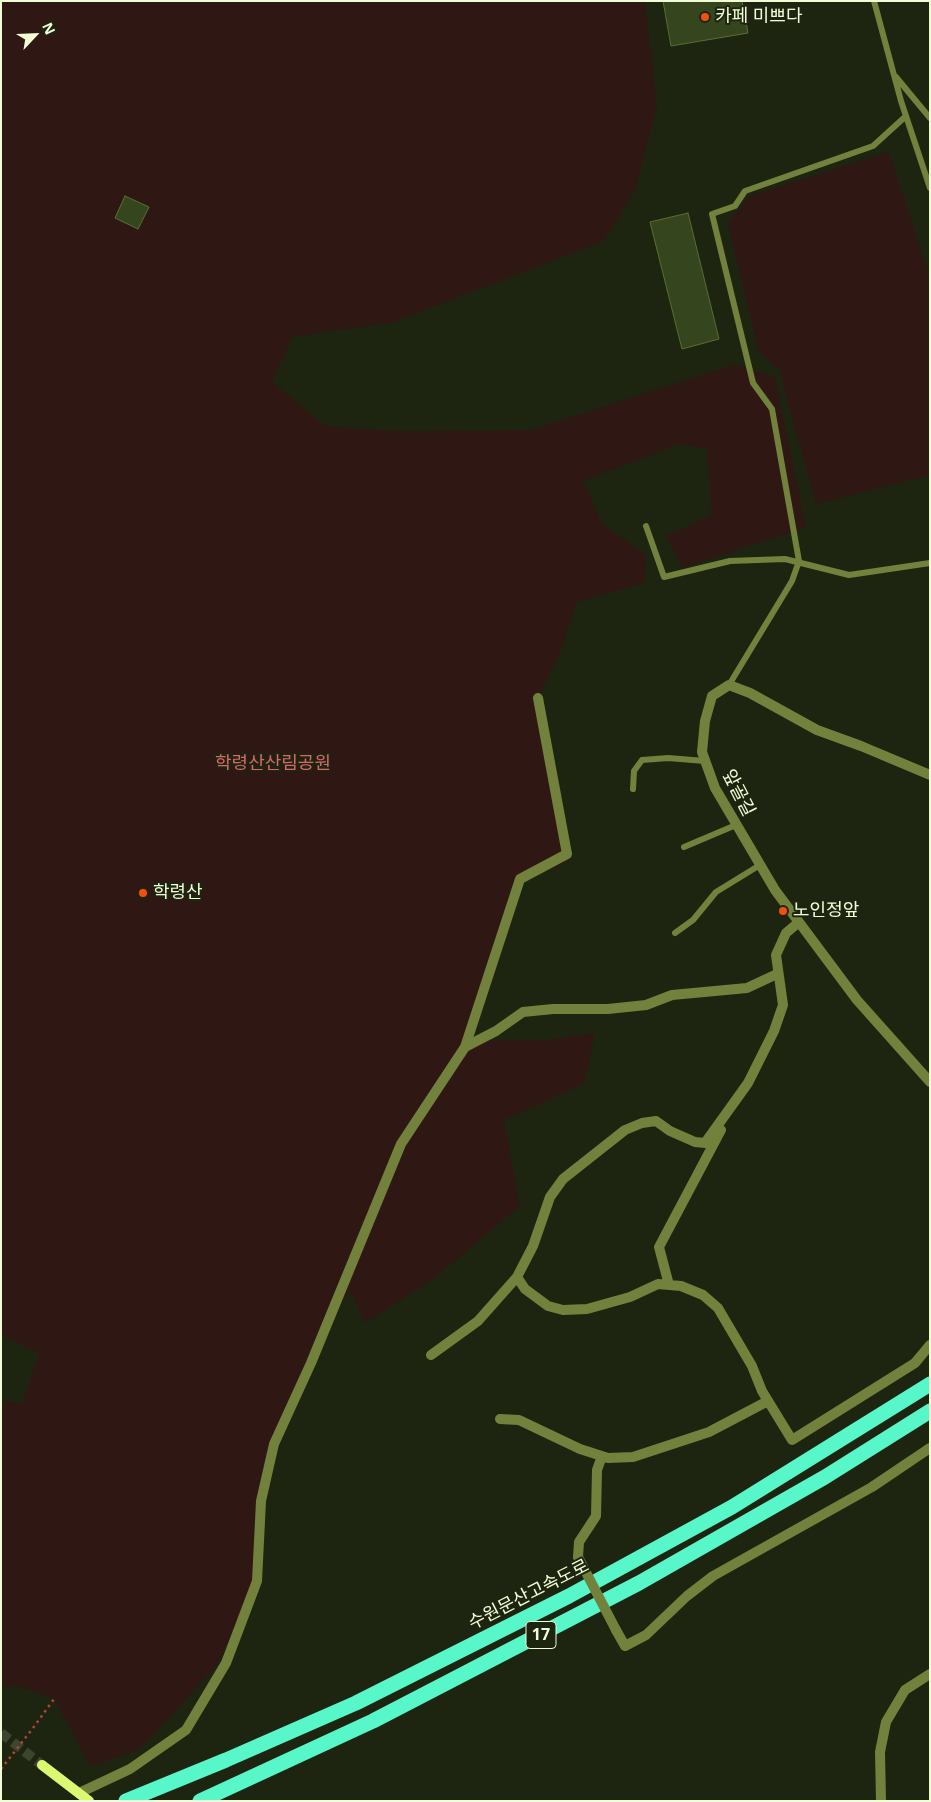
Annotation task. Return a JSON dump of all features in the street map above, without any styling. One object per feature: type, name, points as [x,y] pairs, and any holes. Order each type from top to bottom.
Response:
[{"type":"highway","name":"수원문산고속도로","points":[[126,1801],[347,1707],[645,1556],[800,1466],[930,1384]]},
{"type":"highway","name":"17","points":[[200,1801],[373,1722],[518,1647],[708,1545],[930,1411]]},
{"type":"street","name":"앞골길","points":[[729,685],[712,696],[704,721],[702,752],[715,788],[760,865],[799,922],[857,1000],[930,1082]]},
{"type":"street","points":[[729,685],[750,693],[817,730],[930,775]]},
{"type":"street","points":[[79,1793],[130,1769],[186,1730],[226,1663],[257,1581],[261,1501],[274,1444],[311,1363],[401,1144],[465,1047],[520,878],[566,854],[538,698]]},
{"type":"street","points":[[669,1285],[659,1247],[732,1107],[759,1063],[777,1022],[783,1005],[782,991],[777,974],[776,955],[786,933],[799,922]]},
{"type":"street","points":[[465,1047],[496,1031],[524,1012],[553,1009],[608,1009],[646,1004],[672,996],[747,988],[777,974]]},
{"type":"street","points":[[431,1355],[478,1321],[517,1277],[533,1246],[550,1198],[564,1179],[624,1130],[642,1123],[656,1121],[670,1131],[695,1142],[705,1143],[732,1107]]},
{"type":"street","points":[[517,1277],[525,1289],[548,1306],[563,1310],[587,1309],[630,1297],[658,1284],[681,1286],[703,1295],[718,1308],[752,1366],[768,1401],[792,1440],[915,1364],[930,1345]]},
{"type":"street","points":[[500,1419],[519,1420],[580,1449],[602,1456],[634,1457],[709,1432],[768,1401]]},
{"type":"street","points":[[602,1456],[597,1470],[596,1516],[579,1542],[578,1557],[625,1646],[646,1635],[687,1596],[713,1576],[864,1492],[927,1450],[930,1462]]},
{"type":"street","points":[[881,1801],[880,1752],[886,1722],[905,1690],[928,1678]]},
{"type":"street","points":[[42,1765],[89,1800]]},
{"type":"lane","points":[[874,1],[906,116],[930,188]]},
{"type":"lane","points":[[894,74],[930,118]]},
{"type":"lane","points":[[729,685],[792,581],[798,561],[772,409],[753,383],[712,214],[735,206],[745,191],[873,146],[906,116]]},
{"type":"lane","points":[[646,526],[664,577],[730,561],[784,558],[798,561],[806,566],[849,575],[930,563]]},
{"type":"lane","points":[[633,789],[634,771],[642,760],[668,758],[705,761]]},
{"type":"lane","points":[[684,848],[736,825]]},
{"type":"lane","points":[[676,933],[693,920],[716,892],[760,865]]},
{"type":"path","points":[[1,1769],[54,1699]]},
{"type":"green space","name":"학령산산림공원","points":[[1,1],[645,1],[657,107],[636,188],[604,241],[391,323],[292,337],[272,382],[325,426],[396,431],[531,430],[735,364],[775,377],[806,527],[682,568],[666,536],[712,515],[707,449],[680,444],[583,481],[602,524],[647,556],[644,583],[577,602],[563,645],[538,698],[567,854],[565,864],[520,879],[473,1040],[547,1040],[595,1033],[584,1084],[504,1120],[520,1206],[432,1280],[365,1323],[350,1291],[332,1316],[264,1467],[257,1581],[217,1665],[141,1748],[91,1767],[54,1699],[19,1686],[1,1687],[1,1401],[22,1403],[39,1354],[1,1335]]},
{"type":"green space","points":[[889,152],[930,277],[930,475],[816,504],[779,370],[758,351],[728,223],[751,195]]},
{"type":"building","name":"카페 미쁘다","points":[[663,1],[742,1],[748,33],[671,46]]},
{"type":"building","points":[[125,196],[149,207],[138,229],[115,218]]},
{"type":"building","points":[[688,213],[719,339],[682,349],[650,222]]},
{"type":"tunnel","points":[[1,1733],[42,1765]]},
{"type":"place","name":"카페 미쁘다","points":[[705,17]]},
{"type":"place","name":"학령산","points":[[143,893]]},
{"type":"place","name":"노인정앞","points":[[783,911]]}]
